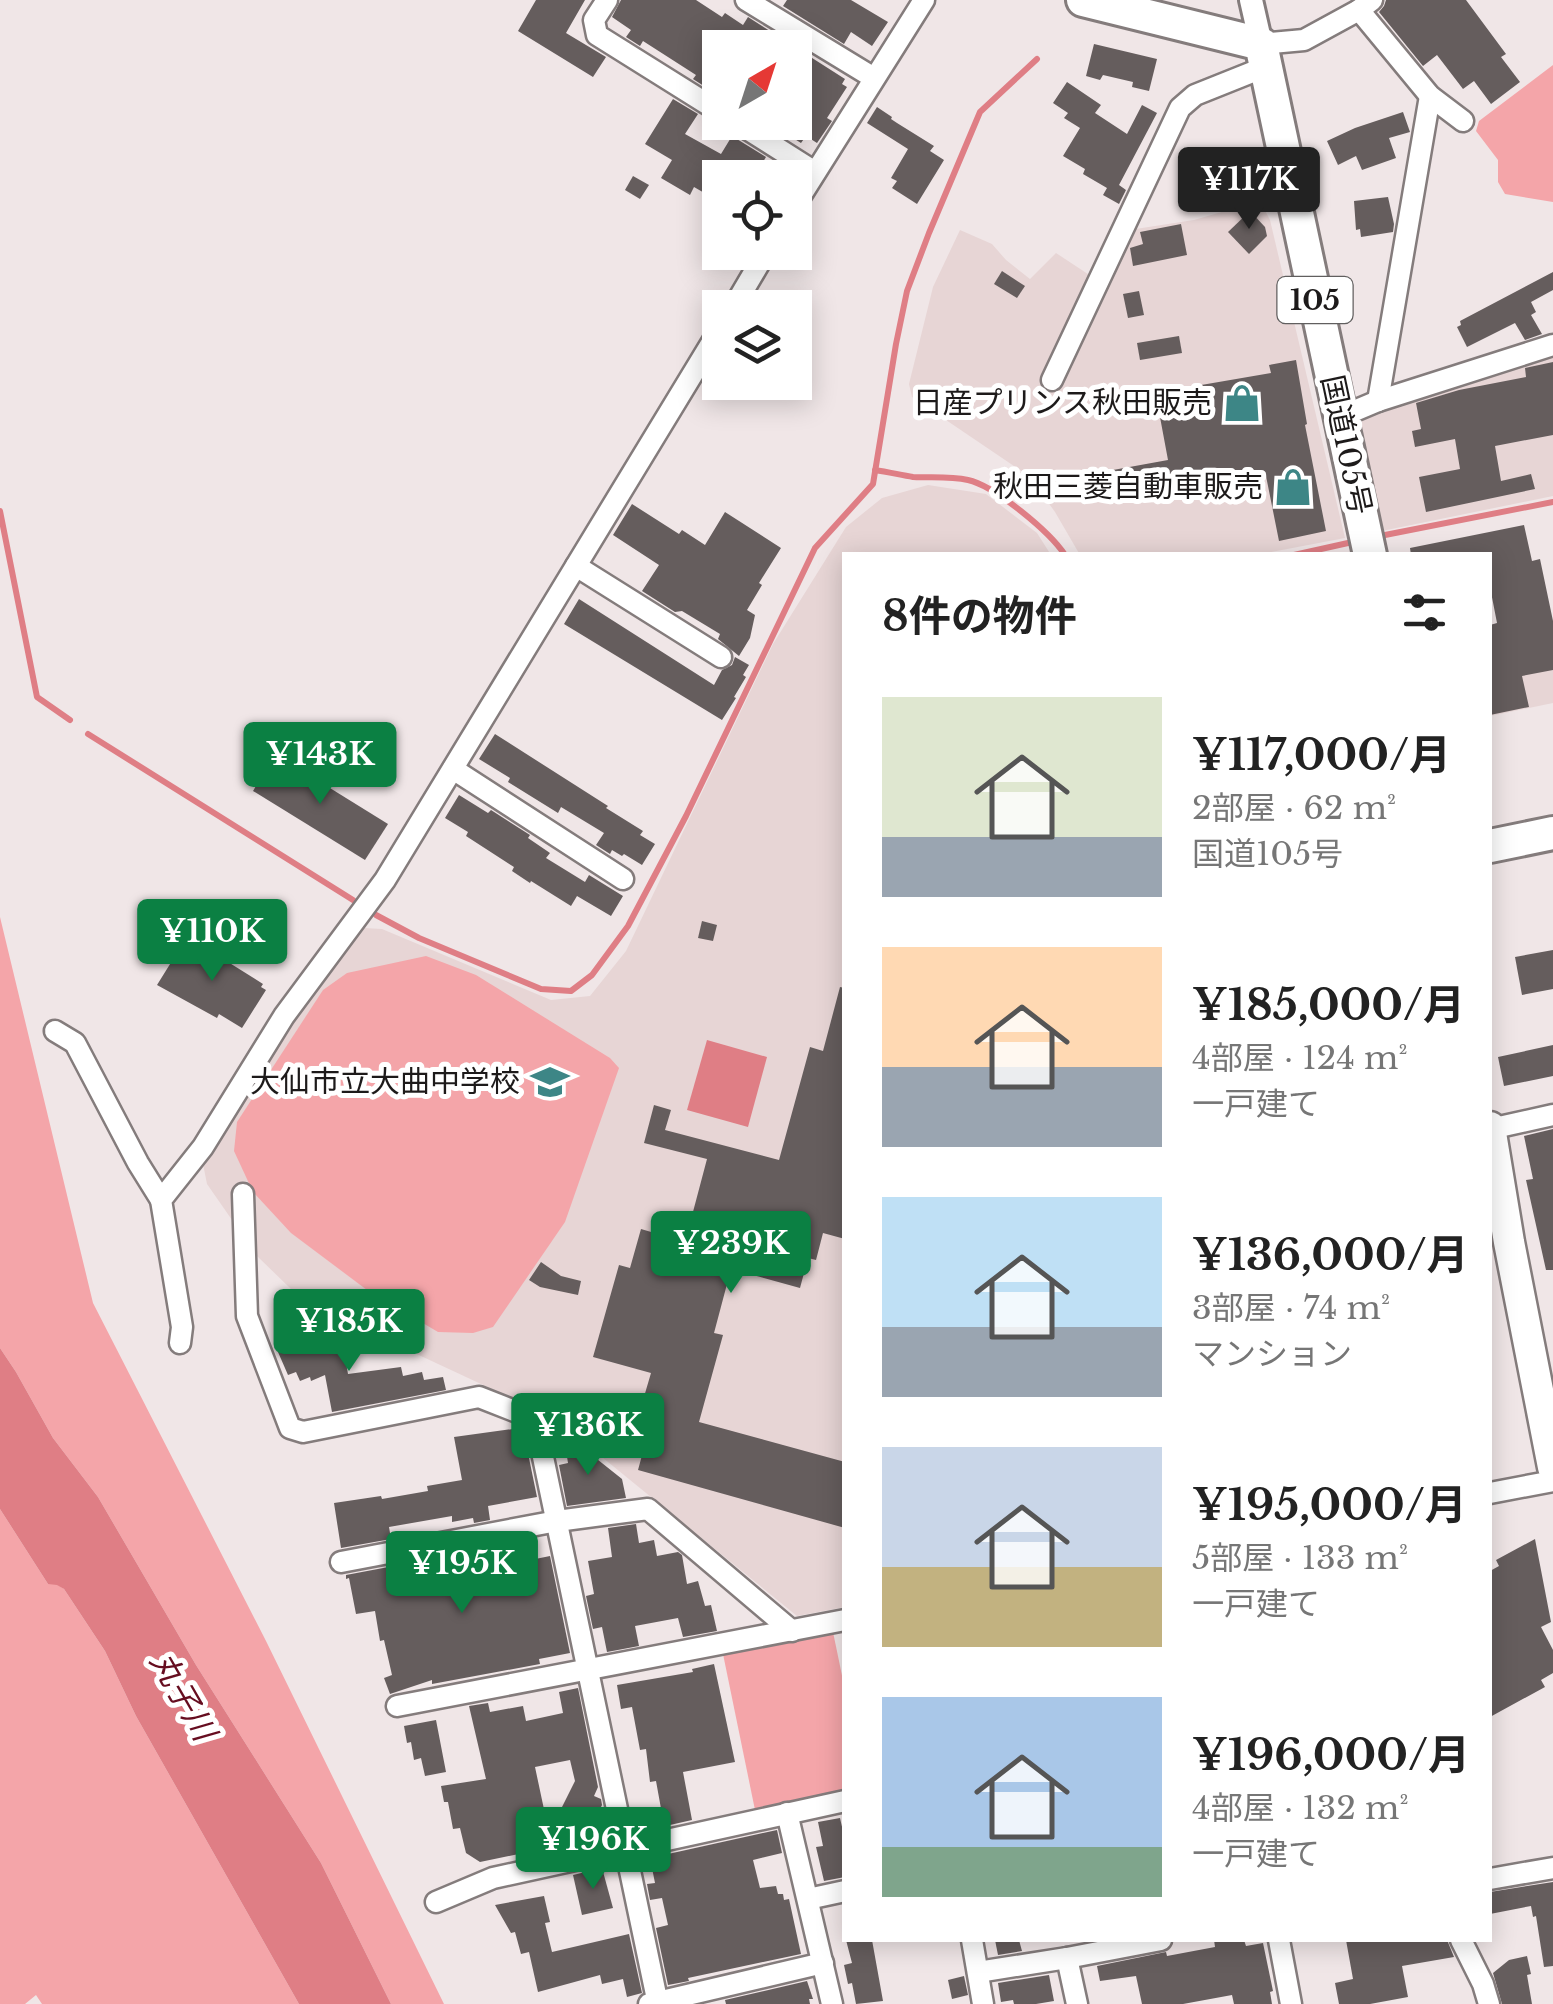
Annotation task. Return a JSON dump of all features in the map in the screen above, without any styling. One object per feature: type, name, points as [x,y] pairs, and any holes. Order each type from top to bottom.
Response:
[{"type":"highway","points":[[1083,0],[1263,56]]},
{"type":"highway","name":"国道105号","points":[[1263,56],[1369,552]]},
{"type":"highway","points":[[1492,846],[1553,833]]},
{"type":"main road","points":[[1492,1145],[1500,1244],[1553,1467]]},
{"type":"street","points":[[608,0],[594,20],[597,35],[702,101]]},
{"type":"street","points":[[746,0],[874,78]]},
{"type":"street","points":[[812,177],[924,0]]},
{"type":"street","points":[[1252,0],[1263,56]]},
{"type":"street","points":[[1052,380],[1180,108],[1195,95],[1366,5],[1430,96],[1463,121]]},
{"type":"street","points":[[1378,400],[1430,96]]},
{"type":"street","points":[[764,140],[815,172]]},
{"type":"street","points":[[1340,417],[1378,400],[1553,345]]},
{"type":"street","points":[[162,1200],[203,1147],[284,1016],[386,880],[702,358]]},
{"type":"street","points":[[576,566],[721,657]]},
{"type":"street","points":[[453,769],[623,879]]},
{"type":"street","points":[[55,1030],[75,1043],[138,1163],[162,1200],[182,1327],[180,1343]]},
{"type":"street","points":[[1492,1133],[1553,1116]]},
{"type":"street","points":[[242,1194],[247,1316],[290,1428],[303,1432],[479,1397],[536,1419],[626,1848],[654,2003],[823,1964]]},
{"type":"street","points":[[1492,1493],[1553,1481]]},
{"type":"street","points":[[340,1562],[557,1521],[648,1509],[792,1631]]},
{"type":"street","points":[[397,1706],[842,1621]]},
{"type":"street","points":[[436,1902],[493,1878],[842,1802]]},
{"type":"street","points":[[787,1813],[832,2004]]},
{"type":"street","points":[[1492,1879],[1553,1868]]},
{"type":"street","points":[[808,1899],[842,1892]]},
{"type":"street","points":[[972,1942],[984,2004]]},
{"type":"street","points":[[1278,1942],[1291,2004]]},
{"type":"street","points":[[1462,1942],[1489,2004]]},
{"type":"street","points":[[978,1972],[1067,1958],[1123,1944]]},
{"type":"street","points":[[1067,1958],[1077,2004]]},
{"type":"shaded area","points":[[1553,65],[1553,202],[1505,194],[1498,182],[1498,160],[1476,131],[1479,121]]},
{"type":"shaded area","points":[[1260,201],[1270,220],[1345,538],[1271,552],[1078,552],[1030,477],[912,397],[909,384],[933,287],[960,230],[992,244],[1030,279],[1056,253],[1103,284],[1129,230],[1194,220]]},
{"type":"shaded area","points":[[1553,350],[1553,496],[1372,533],[1349,421]]},
{"type":"shaded area","name":"大仙市立大曲中学校","points":[[928,485],[986,494],[1037,533],[1049,552],[842,552],[842,1608],[797,1616],[554,1418],[378,1336],[291,1289],[257,1256],[207,1184],[203,1164],[313,991],[364,928],[382,929],[551,1000],[590,996],[626,951],[773,644],[846,527],[882,498]]},
{"type":"shaded area","points":[[1553,627],[1553,703],[1492,716],[1492,640]]},
{"type":"shaded area","points":[[0,917],[93,1303],[266,1641],[444,2004],[391,2004],[321,1863],[196,1665],[98,1497],[53,1438],[0,1348]]},
{"type":"shaded area","points":[[426,956],[476,975],[610,1058],[619,1068],[565,1222],[493,1327],[473,1333],[438,1332],[367,1290],[291,1233],[253,1192],[234,1151],[237,1122],[323,990],[347,973]]},
{"type":"shaded area","points":[[0,1509],[48,1584],[64,1589],[105,1651],[136,1716],[299,2004],[42,2004],[36,1995],[25,2004],[0,2004]]},
{"type":"shaded area","points":[[833,1632],[842,1676],[842,1794],[755,1810],[723,1654]]},
{"type":"water","points":[[707,1040],[767,1057],[748,1127],[687,1110]]},
{"type":"water","name":"丸子川","points":[[0,1348],[53,1438],[98,1497],[196,1665],[321,1863],[391,2004],[299,2004],[136,1716],[105,1651],[64,1589],[48,1584],[0,1509]]},
{"type":"building","points":[[536,0],[585,0],[566,33],[606,57],[593,77],[518,31]]},
{"type":"building","points":[[621,0],[696,0],[722,17],[725,13],[743,25],[748,17],[768,30],[702,30],[702,85],[693,79],[696,75],[643,41],[640,46],[626,37],[631,30],[612,17]]},
{"type":"building","points":[[787,0],[851,0],[888,22],[872,46],[851,32],[844,44],[783,6]]},
{"type":"building","points":[[1386,0],[1466,0],[1506,54],[1501,57],[1520,82],[1491,104],[1474,81],[1463,89],[1437,55],[1423,66],[1379,12]]},
{"type":"building","points":[[1094,44],[1157,59],[1149,91],[1132,87],[1133,82],[1103,75],[1100,80],[1086,76]]},
{"type":"building","points":[[812,58],[845,79],[842,84],[847,87],[817,143],[812,140]]},
{"type":"building","points":[[1067,82],[1101,105],[1095,113],[1127,134],[1142,105],[1157,113],[1119,185],[1126,190],[1119,204],[1103,195],[1107,188],[1083,174],[1085,169],[1063,156],[1080,128],[1064,118],[1068,113],[1053,103]]},
{"type":"building","points":[[673,99],[698,114],[685,134],[721,154],[730,140],[738,140],[766,157],[702,160],[702,192],[694,187],[690,195],[661,178],[672,160],[645,144]]},
{"type":"building","points":[[877,107],[934,146],[930,151],[944,160],[917,204],[892,188],[897,181],[891,178],[908,149],[867,123]]},
{"type":"building","points":[[1403,112],[1410,132],[1389,138],[1396,158],[1362,170],[1356,156],[1338,165],[1327,141]]},
{"type":"building","points":[[633,176],[649,185],[640,199],[625,190]]},
{"type":"building","points":[[1388,197],[1393,232],[1361,237],[1360,229],[1356,230],[1354,201]]},
{"type":"building","points":[[1250,211],[1265,227],[1267,236],[1249,254],[1228,232]]},
{"type":"building","points":[[1181,224],[1187,255],[1133,266],[1130,248],[1143,244],[1140,232]]},
{"type":"building","points":[[1002,271],[1025,286],[1017,298],[994,284]]},
{"type":"building","points":[[1553,272],[1553,290],[1531,302],[1536,312],[1531,315],[1542,334],[1525,340],[1515,323],[1467,347],[1457,327],[1460,321]]},
{"type":"building","points":[[1139,291],[1144,315],[1128,318],[1123,294]]},
{"type":"building","points":[[1179,336],[1182,353],[1140,360],[1137,343]]},
{"type":"building","points":[[1296,360],[1326,531],[1279,541],[1266,476],[1180,492],[1178,482],[1118,494],[1113,470],[1168,460],[1157,401],[1180,397],[1178,389],[1271,373],[1269,365]]},
{"type":"building","points":[[1553,362],[1553,435],[1495,446],[1501,481],[1531,474],[1535,489],[1426,512],[1419,477],[1460,469],[1455,439],[1415,447],[1412,431],[1421,429],[1416,403],[1526,377],[1525,368]]},
{"type":"building","points":[[632,504],[679,534],[682,530],[705,545],[725,512],[781,548],[747,610],[755,615],[750,638],[739,656],[718,639],[720,634],[642,591],[659,565],[613,535]]},
{"type":"building","points":[[1524,525],[1532,561],[1540,559],[1553,621],[1553,670],[1522,676],[1529,707],[1492,715],[1492,624],[1497,623],[1492,597],[1492,552],[1411,552],[1410,548]]},
{"type":"building","points":[[579,599],[714,685],[735,657],[749,665],[722,720],[564,624]]},
{"type":"building","points":[[495,734],[643,831],[640,835],[655,844],[642,865],[596,845],[604,833],[561,807],[558,813],[479,759]]},
{"type":"building","points":[[275,754],[388,824],[365,860],[253,791]]},
{"type":"building","points":[[459,795],[530,835],[528,838],[550,853],[546,858],[585,882],[589,875],[623,896],[611,916],[577,896],[571,906],[512,871],[514,867],[466,836],[468,832],[445,818]]},
{"type":"building","points":[[702,921],[717,925],[713,941],[698,938]]},
{"type":"building","points":[[185,940],[202,950],[204,947],[263,984],[261,987],[266,990],[242,1028],[157,985]]},
{"type":"building","points":[[1553,950],[1553,989],[1522,995],[1515,957]]},
{"type":"building","points":[[842,987],[842,1238],[823,1233],[816,1260],[808,1258],[800,1288],[731,1269],[714,1333],[723,1335],[699,1422],[842,1461],[842,1527],[638,1470],[647,1437],[586,1420],[593,1394],[641,1407],[651,1373],[593,1357],[619,1265],[630,1268],[641,1229],[685,1242],[707,1159],[644,1143],[654,1105],[671,1110],[665,1130],[779,1160],[810,1047],[823,1051]]},
{"type":"building","points":[[1553,1045],[1553,1076],[1504,1086],[1498,1057]]},
{"type":"building","points":[[1553,1129],[1553,1270],[1546,1270],[1526,1180],[1533,1179],[1524,1136]]},
{"type":"building","points":[[541,1262],[561,1276],[581,1281],[578,1295],[540,1287],[529,1280]]},
{"type":"building","points":[[315,1324],[325,1347],[343,1344],[348,1374],[401,1367],[403,1376],[422,1372],[424,1380],[443,1377],[446,1390],[332,1412],[325,1375],[300,1381],[296,1372],[288,1375],[278,1352],[284,1350],[280,1339]]},
{"type":"building","points":[[520,1428],[537,1497],[488,1506],[490,1520],[452,1522],[452,1516],[389,1527],[391,1539],[341,1548],[334,1503],[428,1491],[427,1486],[462,1480],[454,1437]]},
{"type":"building","points":[[563,1432],[622,1479],[626,1498],[567,1506],[559,1465],[568,1463]]},
{"type":"building","points":[[636,1524],[639,1543],[654,1540],[657,1556],[678,1552],[682,1555],[687,1584],[698,1581],[705,1606],[711,1605],[717,1631],[683,1637],[678,1618],[635,1626],[639,1646],[607,1652],[602,1627],[593,1629],[586,1596],[594,1594],[588,1561],[612,1557],[608,1528]]},
{"type":"building","points":[[1535,1539],[1551,1622],[1541,1627],[1553,1650],[1553,1673],[1541,1680],[1545,1687],[1492,1716],[1492,1570],[1499,1566],[1496,1560]]},
{"type":"building","points":[[468,1552],[468,1557],[510,1552],[511,1564],[550,1556],[570,1653],[539,1659],[540,1664],[432,1684],[432,1680],[390,1694],[384,1678],[392,1675],[375,1611],[356,1614],[346,1575]]},
{"type":"building","points":[[714,1664],[735,1762],[683,1772],[692,1820],[639,1832],[636,1820],[662,1814],[656,1781],[650,1782],[646,1749],[640,1750],[632,1707],[621,1709],[617,1685],[693,1672],[692,1669]]},
{"type":"building","points":[[578,1688],[598,1787],[594,1796],[601,1799],[602,1805],[590,1830],[558,1815],[575,1781],[570,1760],[535,1767],[552,1847],[480,1862],[466,1853],[460,1828],[453,1829],[441,1786],[486,1779],[469,1706],[488,1703],[490,1712],[523,1706],[526,1721],[563,1713],[559,1692]]},
{"type":"building","points":[[436,1720],[446,1772],[425,1776],[421,1758],[414,1760],[404,1726]]},
{"type":"building","points":[[840,1818],[842,1878],[824,1881],[816,1847],[823,1846],[818,1822]]},
{"type":"building","points":[[777,1830],[782,1853],[753,1860],[760,1888],[776,1886],[784,1900],[789,1899],[801,1954],[668,1985],[656,1928],[668,1925],[662,1898],[650,1900],[647,1884],[655,1883],[650,1858]]},
{"type":"building","points":[[602,1868],[613,1908],[582,1915],[573,1875]]},
{"type":"building","points":[[1553,1882],[1553,1966],[1544,1967],[1531,1906],[1492,1914],[1492,1892]]},
{"type":"building","points":[[544,1896],[552,1952],[629,1934],[642,1993],[627,1997],[623,1979],[602,1984],[600,1975],[538,1992],[529,1952],[521,1954],[515,1932],[511,1933],[495,1905]]},
{"type":"building","points":[[847,1942],[872,1942],[883,2001],[856,2004],[844,1965],[852,1963]]},
{"type":"building","points":[[995,1942],[1020,1942],[1022,1951],[998,1955]]},
{"type":"building","points":[[1214,1942],[1245,1942],[1246,1946],[1263,1943],[1272,2004],[1234,2004],[1232,1995],[1183,2004],[1142,2004],[1136,1976],[1100,1981],[1097,1966],[1215,1947]]},
{"type":"building","points":[[1346,1942],[1448,1942],[1454,1957],[1402,1966],[1408,1997],[1370,2004],[1339,2004],[1335,1983],[1353,1979]]},
{"type":"building","points":[[1527,1956],[1532,2004],[1502,2004],[1493,1973],[1509,1960]]},
{"type":"building","points":[[1049,1975],[1054,2001],[1001,2002],[998,1983]]},
{"type":"building","points":[[964,1976],[968,1995],[952,1999],[948,1980]]},
{"type":"building","points":[[807,1981],[813,1999],[809,1999],[810,2004],[726,2004],[725,2000]]},
{"type":"waterway","points":[[376,915],[419,938],[541,989],[571,991],[592,975],[628,926],[686,816],[815,548],[873,484],[907,291],[929,233],[980,112],[1037,59]]},
{"type":"waterway","points":[[875,470],[979,484],[1021,511],[1062,552]]},
{"type":"waterway","points":[[1385,535],[1553,502]]},
{"type":"waterway","points":[[0,511],[37,697],[70,720]]},
{"type":"waterway","points":[[1308,552],[1348,543]]},
{"type":"waterway","points":[[88,734],[353,900]]},
{"type":"place","name":"日産プリンス秋田販売","points":[[1242,403]]},
{"type":"place","name":"秋田三菱自動車販売","points":[[1293,487]]},
{"type":"place","name":"大仙市立大曲中学校","points":[[550,1082]]}]
